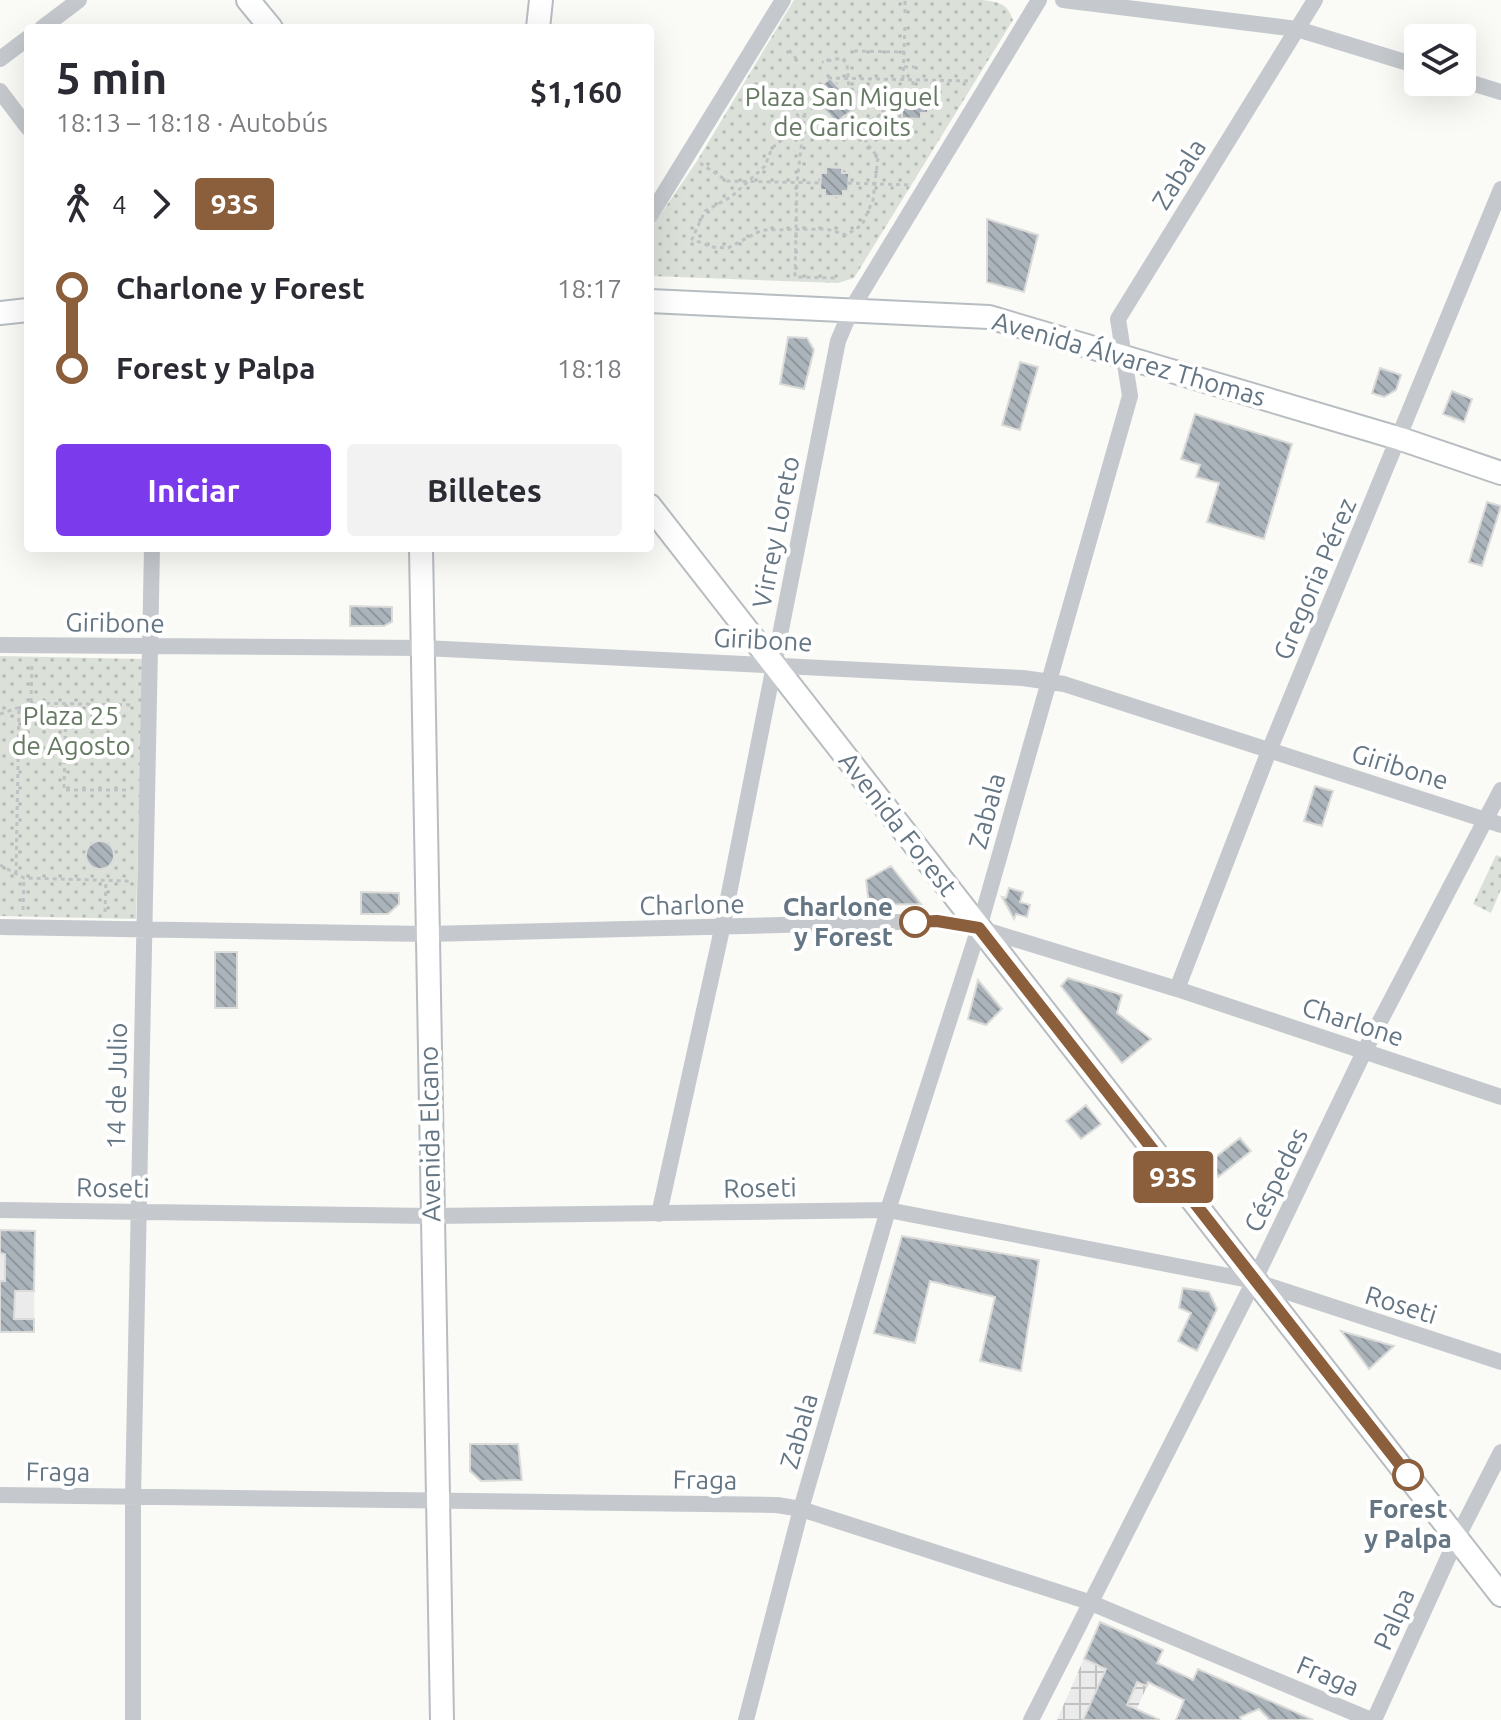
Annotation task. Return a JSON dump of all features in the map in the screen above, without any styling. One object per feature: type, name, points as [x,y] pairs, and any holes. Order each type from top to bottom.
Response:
[{"type":"main road","points":[[248,0],[268,24]]},
{"type":"main road","points":[[538,24],[541,0]]},
{"type":"main road","name":"Avenida Álvarez Thomas","points":[[654,301],[852,308],[989,317],[1401,439],[1501,473]]},
{"type":"main road","points":[[0,313],[24,310]]},
{"type":"main road","name":"Avenida Forest","points":[[654,511],[1501,1595]]},
{"type":"main road","name":"Avenida Elcano","points":[[421,552],[435,1498],[442,1720]]},
{"type":"street","points":[[47,24],[79,0]]},
{"type":"street","points":[[654,210],[783,0]]},
{"type":"street","name":"Virrey Loreto","points":[[659,1214],[722,929],[838,341],[852,308],[1039,0]]},
{"type":"street","points":[[1063,0],[1297,29],[1404,62]]},
{"type":"street","name":"Zabala","points":[[746,1720],[801,1509],[888,1210],[979,928],[1130,396],[1118,319],[1315,0]]},
{"type":"street","points":[[0,59],[24,41]]},
{"type":"street","points":[[1476,84],[1501,92]]},
{"type":"street","points":[[0,91],[24,123]]},
{"type":"street","name":"Gregoria Pérez","points":[[1177,989],[1269,751],[1401,439],[1501,189]]},
{"type":"street","name":"14 de Julio","points":[[133,1720],[133,1498],[152,552]]},
{"type":"street","name":"Giribone","points":[[0,645],[150,649],[424,648],[1047,681],[1494,822]]},
{"type":"street","name":"Céspedes","points":[[1031,1720],[1254,1281],[1365,1050],[1494,822],[1501,790]]},
{"type":"street","name":"Charlone","points":[[0,927],[427,934],[722,929],[937,921],[979,928],[1177,989],[1501,1097]]},
{"type":"street","name":"Roseti","points":[[0,1210],[431,1216],[888,1210],[1254,1281],[1501,1362]]},
{"type":"street","name":"Palpa","points":[[1373,1720],[1457,1538],[1501,1452]]},
{"type":"street","name":"Fraga","points":[[0,1495],[435,1498],[777,1505],[801,1509],[1089,1602],[1373,1720]]},
{"type":"path","points":[[905,0],[905,13]]},
{"type":"path","points":[[903,79],[905,24]]},
{"type":"path","points":[[789,50],[798,61]]},
{"type":"path","points":[[854,51],[904,52]]},
{"type":"path","points":[[795,84],[790,102],[798,116],[796,123],[786,137],[772,148],[765,166],[731,197],[705,211],[692,239],[712,247],[728,248],[762,230],[827,229],[840,234],[855,232],[862,225],[865,212],[873,200],[878,157],[866,143],[866,123],[883,113],[883,105],[875,95],[849,88],[847,64],[842,58],[822,62]]},
{"type":"path","points":[[904,67],[915,67]]},
{"type":"path","points":[[828,78],[990,81]]},
{"type":"path","points":[[913,80],[913,93]]},
{"type":"path","points":[[807,97],[797,182],[795,277],[837,278]]},
{"type":"path","points":[[697,161],[727,181],[821,183]]},
{"type":"path","points":[[848,183],[925,186]]},
{"type":"path","points":[[31,703],[32,676]]},
{"type":"path","points":[[0,714],[31,703],[148,705]]},
{"type":"path","points":[[66,704],[64,790],[130,790]]},
{"type":"path","points":[[16,874],[19,707]]},
{"type":"path","points":[[0,865],[24,878],[145,881]]},
{"type":"path","points":[[24,878],[24,901]]},
{"type":"path","points":[[105,929],[106,880]]},
{"type":"shaded area","points":[[0,1230],[35,1231],[34,1332],[0,1332]]},
{"type":"shaded area","points":[[1100,1622],[1163,1650],[1132,1720],[1057,1720]]},
{"type":"green space","name":"Plaza San Miguel de Garicoits","points":[[794,0],[983,0],[1002,5],[1013,20],[854,278],[838,283],[654,276],[654,224],[697,161]]},
{"type":"green space","name":"Plaza 25 de Agosto","points":[[0,656],[143,659],[136,919],[0,916]]},
{"type":"green space","points":[[1496,855],[1501,857],[1501,889],[1491,913],[1473,904]]},
{"type":"building","points":[[830,78],[857,107],[836,122],[811,95]]},
{"type":"building","points":[[902,92],[922,92],[922,98],[928,98],[928,113],[921,113],[921,119],[902,118],[902,112],[896,112],[896,98],[902,98]]},
{"type":"building","points":[[826,167],[842,168],[842,173],[849,173],[848,191],[843,191],[843,196],[825,196],[825,190],[820,190],[821,173],[826,173]]},
{"type":"building","points":[[987,219],[1038,235],[1024,292],[987,282]]},
{"type":"building","points":[[788,337],[807,338],[814,350],[804,389],[780,384]]},
{"type":"building","points":[[1020,362],[1038,367],[1020,430],[1002,425]]},
{"type":"building","points":[[1380,368],[1401,375],[1396,390],[1384,397],[1372,393]]},
{"type":"building","points":[[1452,391],[1472,399],[1464,422],[1443,414]]},
{"type":"building","points":[[1195,414],[1292,444],[1264,539],[1207,522],[1219,483],[1196,477],[1200,465],[1181,459]]},
{"type":"building","points":[[1487,502],[1501,506],[1482,566],[1469,562]]},
{"type":"building","points":[[350,606],[392,607],[392,622],[384,626],[350,626]]},
{"type":"building","points":[[1315,786],[1333,791],[1322,826],[1304,821]]},
{"type":"building","points":[[100,841],[110,845],[114,855],[110,865],[100,869],[90,865],[86,855],[90,845]]},
{"type":"building","points":[[891,866],[921,904],[869,905],[866,880]]},
{"type":"building","points":[[1009,888],[1023,892],[1020,902],[1030,905],[1027,917],[1016,914],[1014,919],[1002,897],[1006,898]]},
{"type":"building","points":[[361,892],[399,893],[399,904],[388,914],[361,914]]},
{"type":"building","points":[[215,952],[237,952],[237,1008],[215,1008]]},
{"type":"building","points":[[1068,978],[1122,995],[1117,1013],[1151,1039],[1122,1063],[1061,986]]},
{"type":"building","points":[[978,980],[1002,1009],[986,1025],[968,1019]]},
{"type":"building","points":[[1086,1105],[1101,1124],[1081,1139],[1066,1121]]},
{"type":"building","points":[[1240,1138],[1251,1151],[1218,1177],[1207,1164]]},
{"type":"building","points":[[0,1230],[35,1231],[34,1291],[15,1291],[14,1319],[34,1319],[34,1332],[0,1332],[0,1281],[5,1281],[5,1254],[0,1253]]},
{"type":"building","points":[[902,1236],[1039,1260],[1021,1371],[980,1361],[995,1297],[930,1281],[915,1343],[874,1333]]},
{"type":"building","points":[[1183,1288],[1209,1292],[1217,1309],[1197,1351],[1178,1341],[1191,1313],[1179,1308]]},
{"type":"building","points":[[1341,1331],[1394,1346],[1369,1369]]},
{"type":"building","points":[[470,1444],[518,1444],[522,1480],[481,1481],[470,1471]]},
{"type":"building","points":[[1100,1622],[1163,1650],[1157,1663],[1193,1680],[1198,1669],[1313,1720],[1270,1720],[1259,1709],[1240,1717],[1241,1720],[1176,1720],[1184,1700],[1148,1682],[1147,1686],[1137,1682],[1127,1705],[1160,1720],[1083,1720],[1106,1669],[1084,1659]]},
{"type":"bus line","name":"93S","points":[[915,922],[937,921],[979,928],[1408,1475]]},
{"type":"place","name":"Charlone y Forest","points":[[915,922]]},
{"type":"place","name":"Forest y Palpa","points":[[1408,1475]]}]
